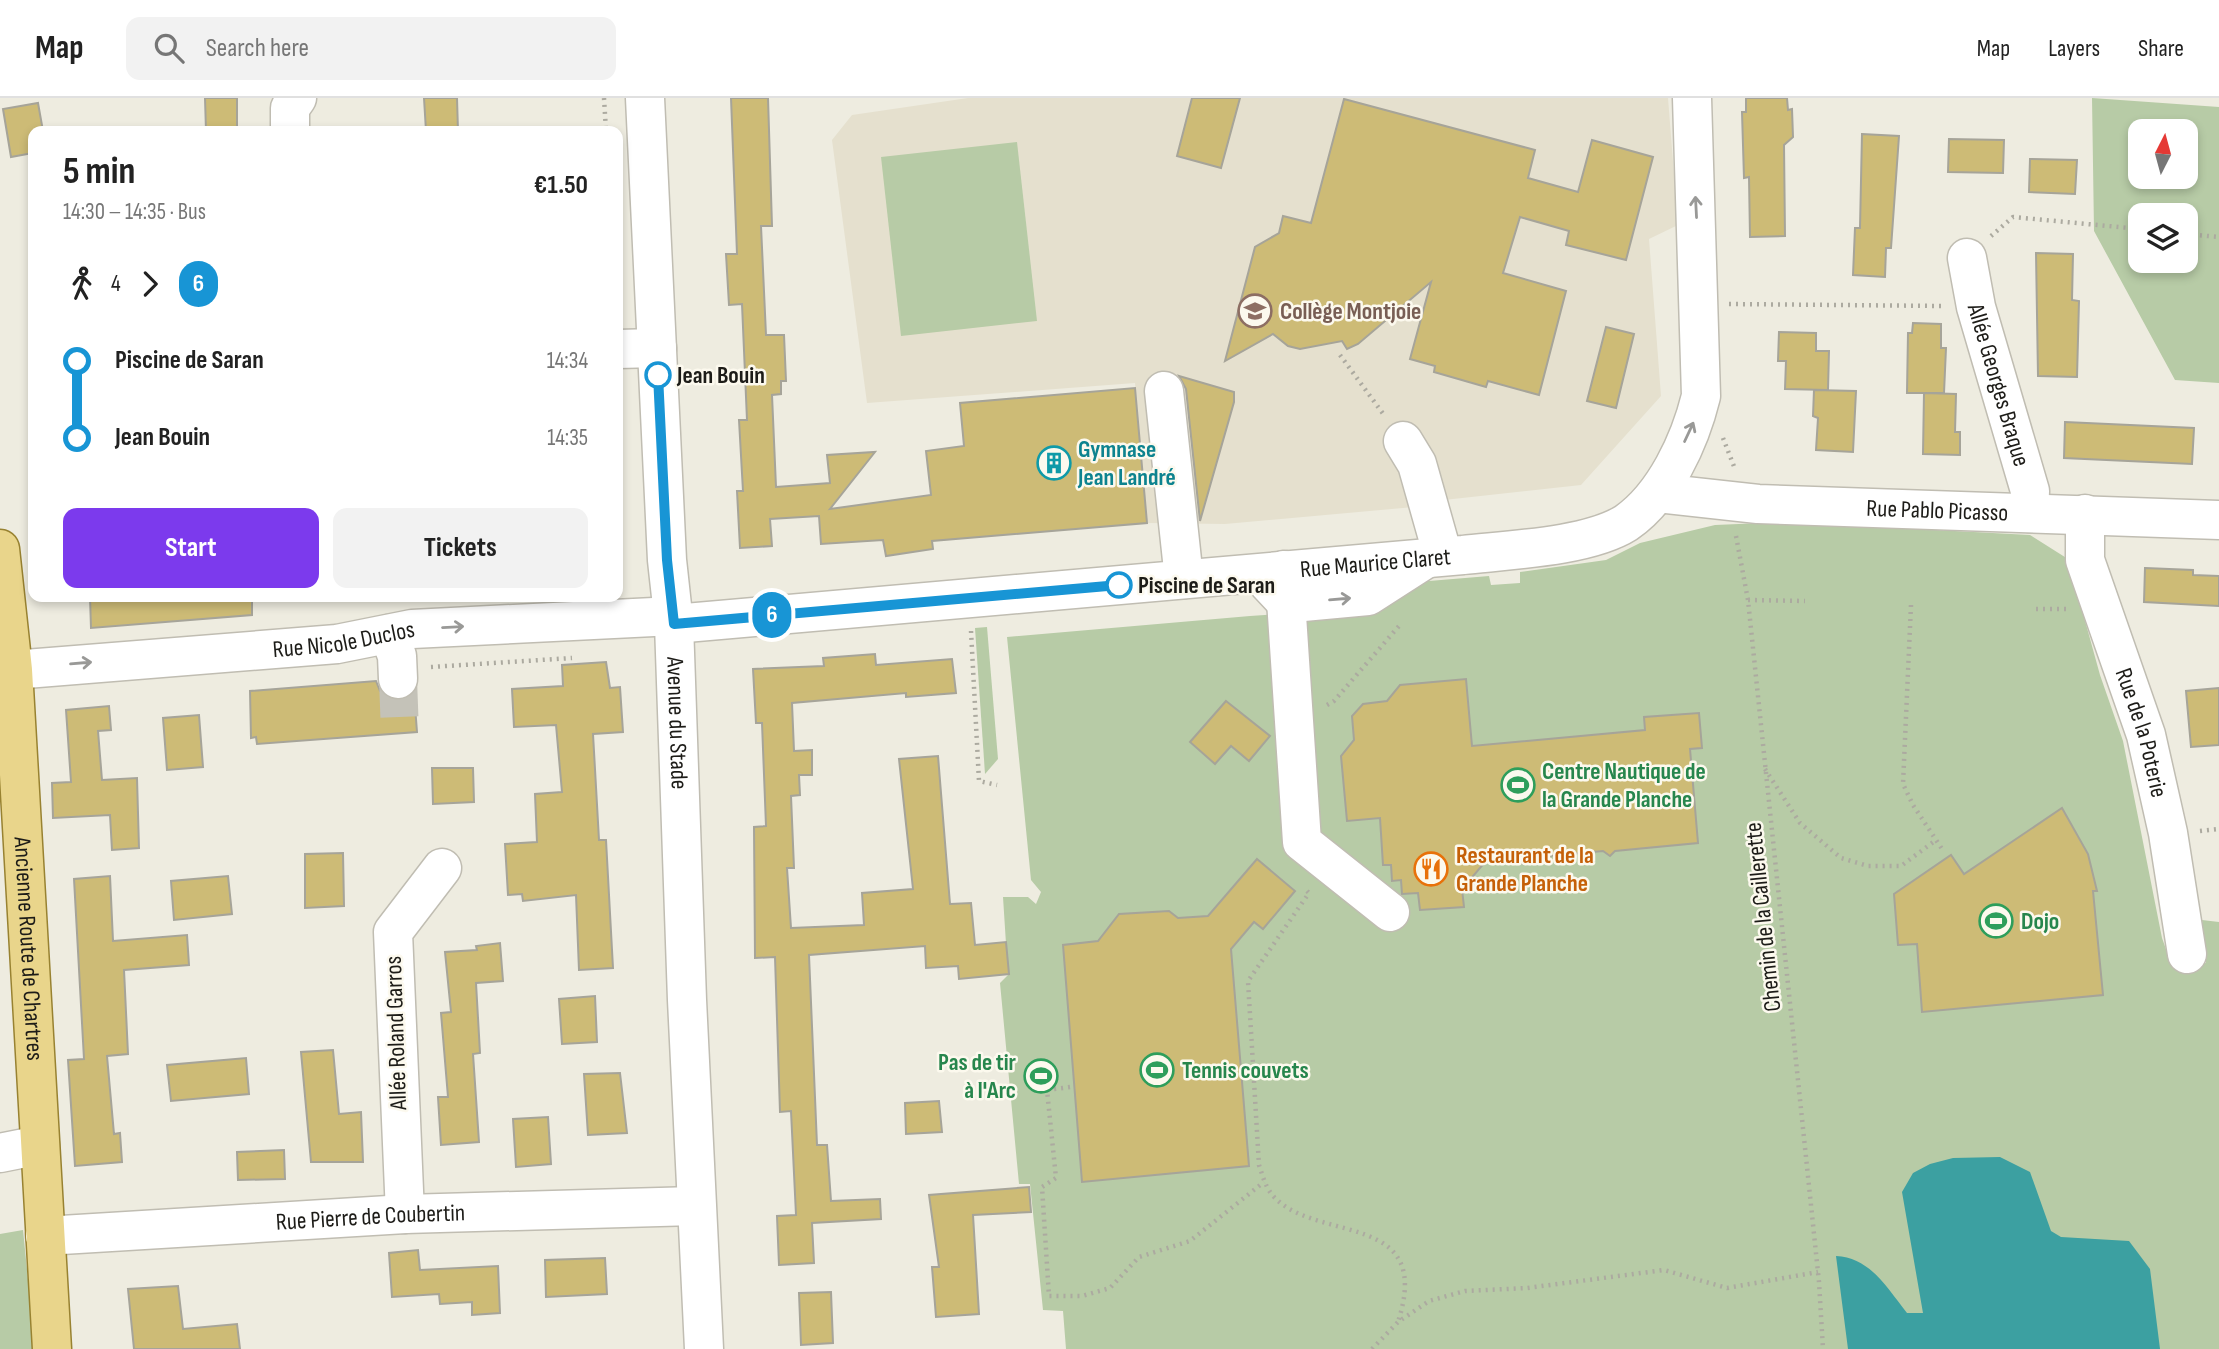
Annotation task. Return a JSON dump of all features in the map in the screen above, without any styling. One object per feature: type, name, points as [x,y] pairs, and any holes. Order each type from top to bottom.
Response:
[{"type":"main road","name":"Ancienne Route de Chartres","points":[[0,549],[8,665],[11,824],[40,1145],[52,1349]]},
{"type":"street","points":[[290,126],[290,108],[297,98]]},
{"type":"street","name":"Avenue du Stade","points":[[645,98],[667,560],[674,620],[695,1206],[704,1349]]},
{"type":"street","name":"Rue Maurice Claret","points":[[674,620],[1184,579],[1277,581],[1436,557],[1561,544],[1590,537],[1625,523],[1658,493],[1696,416],[1702,396],[1692,98]]},
{"type":"street","name":"Allée Georges Braque","points":[[1966,258],[1976,307],[2030,491],[2029,513]]},
{"type":"street","points":[[623,349],[657,348]]},
{"type":"street","points":[[1164,391],[1184,579]]},
{"type":"street","points":[[1403,441],[1417,464],[1436,557]]},
{"type":"street","name":"Rue Pablo Picasso","points":[[1658,493],[1738,502],[2219,520]]},
{"type":"street","name":"Rue de la Poterie","points":[[2085,514],[2085,560],[2146,735],[2168,833],[2187,954]]},
{"type":"street","points":[[1277,581],[1294,719],[1301,842],[1390,912]]},
{"type":"street","name":"Rue Nicole Duclos","points":[[8,665],[337,644],[411,629],[674,620]]},
{"type":"street","points":[[388,634],[397,656],[398,680]]},
{"type":"street","name":"Allée Roland Garros","points":[[405,1214],[397,1088],[393,932],[442,868]]},
{"type":"street","points":[[0,1153],[40,1145]]},
{"type":"street","name":"Rue Pierre de Coubertin","points":[[45,1236],[405,1214],[695,1206]]},
{"type":"path","points":[[604,98],[606,126]]},
{"type":"path","points":[[1966,258],[2013,217],[2128,228]]},
{"type":"path","points":[[2198,235],[2219,237]]},
{"type":"path","points":[[1700,303],[1976,307]]},
{"type":"path","points":[[1340,355],[1403,441]]},
{"type":"path","name":"Chemin de la Caillerette","points":[[1738,502],[1735,529],[1748,600],[1818,1272],[1823,1349]]},
{"type":"path","points":[[1748,600],[1805,601]]},
{"type":"path","points":[[1912,605],[1903,784],[1944,852]]},
{"type":"path","points":[[970,626],[979,781],[997,785]]},
{"type":"path","points":[[1294,719],[1334,701],[1399,626]]},
{"type":"path","points":[[1765,768],[1800,823],[1841,858],[1868,866],[1901,866],[1936,840]]},
{"type":"path","points":[[1300,884],[1309,892],[1248,981],[1259,1165],[1264,1182],[1276,1199],[1309,1217],[1362,1232],[1382,1242],[1396,1259],[1405,1278],[1406,1298],[1398,1322]]},
{"type":"path","points":[[1070,1087],[1047,1090],[1056,1178],[1042,1187],[1049,1296],[1082,1296],[1110,1288],[1139,1257],[1190,1241],[1264,1182]]},
{"type":"path","points":[[1372,1349],[1398,1322],[1429,1301],[1465,1291],[1527,1288],[1664,1270],[1727,1288],[1818,1272]]},
{"type":"shaded area","name":"Collège Montjoie","points":[[968,98],[1668,98],[1678,225],[1649,239],[1661,396],[1581,485],[1444,500],[1414,507],[1225,524],[1147,523],[1135,383],[867,403],[832,140],[852,115]]},
{"type":"green space","points":[[2092,98],[2219,107],[2219,383],[2175,380],[2094,231]]},
{"type":"green space","points":[[1017,142],[1037,321],[901,336],[881,157]]},
{"type":"green space","points":[[1786,522],[2030,535],[2068,559],[2100,675],[2123,741],[2162,938],[2172,966],[2206,963],[2202,920],[2219,922],[2219,1349],[1066,1349],[1063,1311],[1043,1310],[1030,1184],[1019,1184],[1000,983],[1008,975],[1003,897],[1028,897],[1036,904],[1041,892],[1031,880],[1007,637],[1377,608],[1405,583],[1489,576],[1491,585],[1520,583],[1520,572],[1606,560],[1640,543],[1715,525]]},
{"type":"green space","points":[[987,627],[998,759],[985,774],[975,628]]},
{"type":"green space","points":[[23,1230],[35,1349],[0,1349],[0,1234]]},
{"type":"water","points":[[2000,1157],[2030,1172],[2051,1231],[2061,1237],[2129,1241],[2150,1269],[2160,1349],[1848,1349],[1836,1256],[1859,1262],[1869,1268],[1907,1313],[1923,1313],[1902,1192],[1913,1173],[1930,1164],[1953,1158]]},
{"type":"building","points":[[205,98],[237,98],[237,126],[206,126]]},
{"type":"building","points":[[424,98],[457,98],[458,126],[426,126]]},
{"type":"building","points":[[731,98],[768,98],[772,226],[761,226],[766,335],[784,335],[786,381],[781,381],[781,394],[772,395],[776,487],[830,483],[827,455],[875,452],[830,509],[931,495],[926,451],[964,446],[960,403],[1135,388],[1147,523],[932,541],[933,549],[886,556],[883,540],[821,544],[819,516],[770,519],[772,546],[740,548],[737,491],[743,491],[739,420],[747,420],[742,304],[729,305],[726,254],[737,254]]},
{"type":"building","points":[[1192,98],[1240,98],[1221,168],[1177,156]]},
{"type":"building","points":[[1746,98],[1787,98],[1788,110],[1792,109],[1793,137],[1784,145],[1785,236],[1750,237],[1749,177],[1744,178],[1742,112],[1746,112]]},
{"type":"building","points":[[1344,99],[1535,150],[1528,178],[1578,192],[1592,140],[1653,157],[1626,260],[1566,245],[1569,231],[1520,217],[1503,273],[1566,291],[1539,395],[1488,381],[1486,387],[1434,372],[1435,366],[1410,359],[1431,282],[1358,344],[1347,349],[1342,341],[1300,349],[1288,346],[1273,334],[1225,361],[1255,247],[1279,233],[1283,216],[1311,223]]},
{"type":"building","points":[[38,103],[42,126],[28,126],[28,154],[11,157],[3,109]]},
{"type":"building","points":[[1862,134],[1899,136],[1891,248],[1886,248],[1885,277],[1853,275],[1855,228],[1860,228]]},
{"type":"building","points":[[1949,139],[2004,140],[2003,173],[1948,172]]},
{"type":"building","points":[[2030,159],[2077,160],[2075,194],[2029,192]]},
{"type":"building","points":[[2036,253],[2073,254],[2072,300],[2079,301],[2077,377],[2038,376]]},
{"type":"building","points":[[1913,323],[1941,324],[1941,348],[1946,348],[1944,393],[1907,393],[1908,333],[1912,333]]},
{"type":"building","points":[[1606,327],[1634,334],[1616,408],[1587,401]]},
{"type":"building","points":[[1779,332],[1816,333],[1816,351],[1829,351],[1828,390],[1785,389],[1786,361],[1778,361]]},
{"type":"building","points":[[1179,376],[1234,392],[1234,402],[1200,521],[1186,389]]},
{"type":"building","points":[[1814,390],[1856,391],[1853,452],[1816,450],[1818,418],[1813,416]]},
{"type":"building","points":[[1924,393],[1956,394],[1955,432],[1960,432],[1960,455],[1923,454]]},
{"type":"building","points":[[2065,422],[2194,428],[2192,464],[2064,458]]},
{"type":"building","points":[[2145,568],[2193,570],[2193,575],[2219,576],[2219,606],[2144,602]]},
{"type":"building","points":[[90,602],[252,602],[252,615],[91,628]]},
{"type":"building","points":[[875,654],[876,665],[952,659],[956,693],[906,697],[906,693],[792,703],[794,751],[812,750],[812,775],[799,775],[800,795],[791,796],[794,868],[787,868],[791,928],[864,925],[862,893],[913,889],[899,759],[938,756],[950,904],[971,903],[975,945],[1006,942],[1009,974],[959,979],[958,966],[926,968],[925,946],[809,955],[817,1145],[827,1145],[831,1201],[880,1199],[881,1219],[812,1223],[814,1263],[779,1265],[777,1216],[796,1215],[791,1111],[780,1112],[775,957],[755,958],[754,827],[766,826],[762,723],[756,723],[753,669],[824,666],[823,658]]},
{"type":"building","points":[[606,662],[610,688],[620,687],[623,732],[593,734],[599,840],[606,840],[613,968],[579,970],[576,895],[523,901],[522,894],[508,895],[505,844],[537,842],[535,794],[562,792],[556,725],[514,727],[512,689],[563,686],[562,665]]},
{"type":"building","name":"Centre Nautique de la Grande Planche","points":[[1466,679],[1472,746],[1645,730],[1644,717],[1699,713],[1702,748],[1690,749],[1698,843],[1615,851],[1610,856],[1603,851],[1527,858],[1523,864],[1517,859],[1485,862],[1462,889],[1464,907],[1420,910],[1418,893],[1402,894],[1401,880],[1392,881],[1391,865],[1383,865],[1380,818],[1347,821],[1341,756],[1354,740],[1352,716],[1363,704],[1387,701],[1400,685]]},
{"type":"building","points":[[376,681],[380,691],[389,699],[400,701],[414,693],[417,732],[257,744],[256,737],[251,738],[250,691]]},
{"type":"building","points":[[2219,688],[2219,745],[2191,747],[2186,691]]},
{"type":"building","points":[[1226,701],[1270,736],[1249,761],[1231,746],[1215,764],[1190,742]]},
{"type":"building","points":[[109,706],[111,730],[98,731],[102,780],[137,778],[139,848],[112,850],[110,815],[53,818],[52,783],[71,782],[66,710]]},
{"type":"building","points":[[199,715],[203,767],[167,770],[163,718]]},
{"type":"building","points":[[432,768],[473,768],[474,802],[433,804]]},
{"type":"building","name":"Dojo","points":[[2062,808],[2088,854],[2097,891],[2093,891],[2103,995],[1922,1012],[1917,944],[1898,945],[1894,894],[1951,855],[1964,874]]},
{"type":"building","points":[[343,853],[344,906],[305,908],[305,854]]},
{"type":"building","name":"Tennis couvets","points":[[1257,859],[1295,891],[1263,929],[1254,922],[1231,949],[1249,1166],[1082,1182],[1063,945],[1098,941],[1119,914],[1169,911],[1178,918],[1208,916]]},
{"type":"building","points":[[110,876],[113,941],[187,935],[189,965],[124,970],[128,1054],[107,1056],[114,1134],[120,1133],[122,1162],[75,1166],[68,1060],[84,1059],[74,879]]},
{"type":"building","points":[[228,876],[232,914],[174,920],[171,881]]},
{"type":"building","points":[[500,943],[503,981],[476,983],[480,1053],[473,1054],[479,1142],[441,1145],[438,1097],[448,1097],[441,1013],[451,1012],[445,952],[477,950],[476,946]]},
{"type":"building","points":[[595,996],[597,1042],[562,1044],[559,999]]},
{"type":"building","points":[[333,1050],[339,1114],[361,1112],[363,1162],[311,1162],[301,1052]]},
{"type":"building","points":[[246,1058],[249,1094],[171,1101],[167,1065]]},
{"type":"building","points":[[620,1073],[627,1133],[588,1135],[584,1074]]},
{"type":"building","points":[[939,1101],[942,1132],[906,1134],[905,1103]]},
{"type":"building","points":[[548,1117],[551,1164],[516,1167],[513,1119]]},
{"type":"building","points":[[284,1150],[285,1179],[238,1180],[237,1152]]},
{"type":"building","points":[[1029,1187],[1031,1212],[973,1215],[979,1314],[936,1317],[932,1267],[939,1267],[929,1195]]},
{"type":"building","points":[[418,1250],[420,1270],[498,1266],[500,1313],[472,1315],[472,1302],[440,1304],[439,1294],[392,1297],[389,1253]]},
{"type":"building","points":[[605,1258],[607,1294],[546,1297],[545,1260]]},
{"type":"building","points":[[178,1286],[183,1329],[237,1324],[240,1349],[134,1349],[128,1289]]},
{"type":"building","points":[[831,1292],[833,1343],[801,1345],[799,1293]]},
{"type":"tunnel","points":[[398,679],[400,733]]},
{"type":"bus line","name":"6","points":[[658,375],[667,560],[674,624],[1119,585]]},
{"type":"place","name":"Collège Montjoie","points":[[1255,311]]},
{"type":"place","name":"Jean Bouin","points":[[658,375]]},
{"type":"place","name":"Gymnase Jean Landré","points":[[1054,463]]},
{"type":"place","name":"Piscine de Saran","points":[[1119,585]]},
{"type":"place","name":"Centre Nautique de la Grande Planche","points":[[1518,785]]},
{"type":"place","name":"Restaurant de la Grande Planche","points":[[1431,869]]},
{"type":"place","name":"Dojo","points":[[1996,921]]},
{"type":"place","name":"Tennis couvets","points":[[1157,1070]]},
{"type":"place","name":"Pas de tir à l'Arc","points":[[1041,1076]]}]
